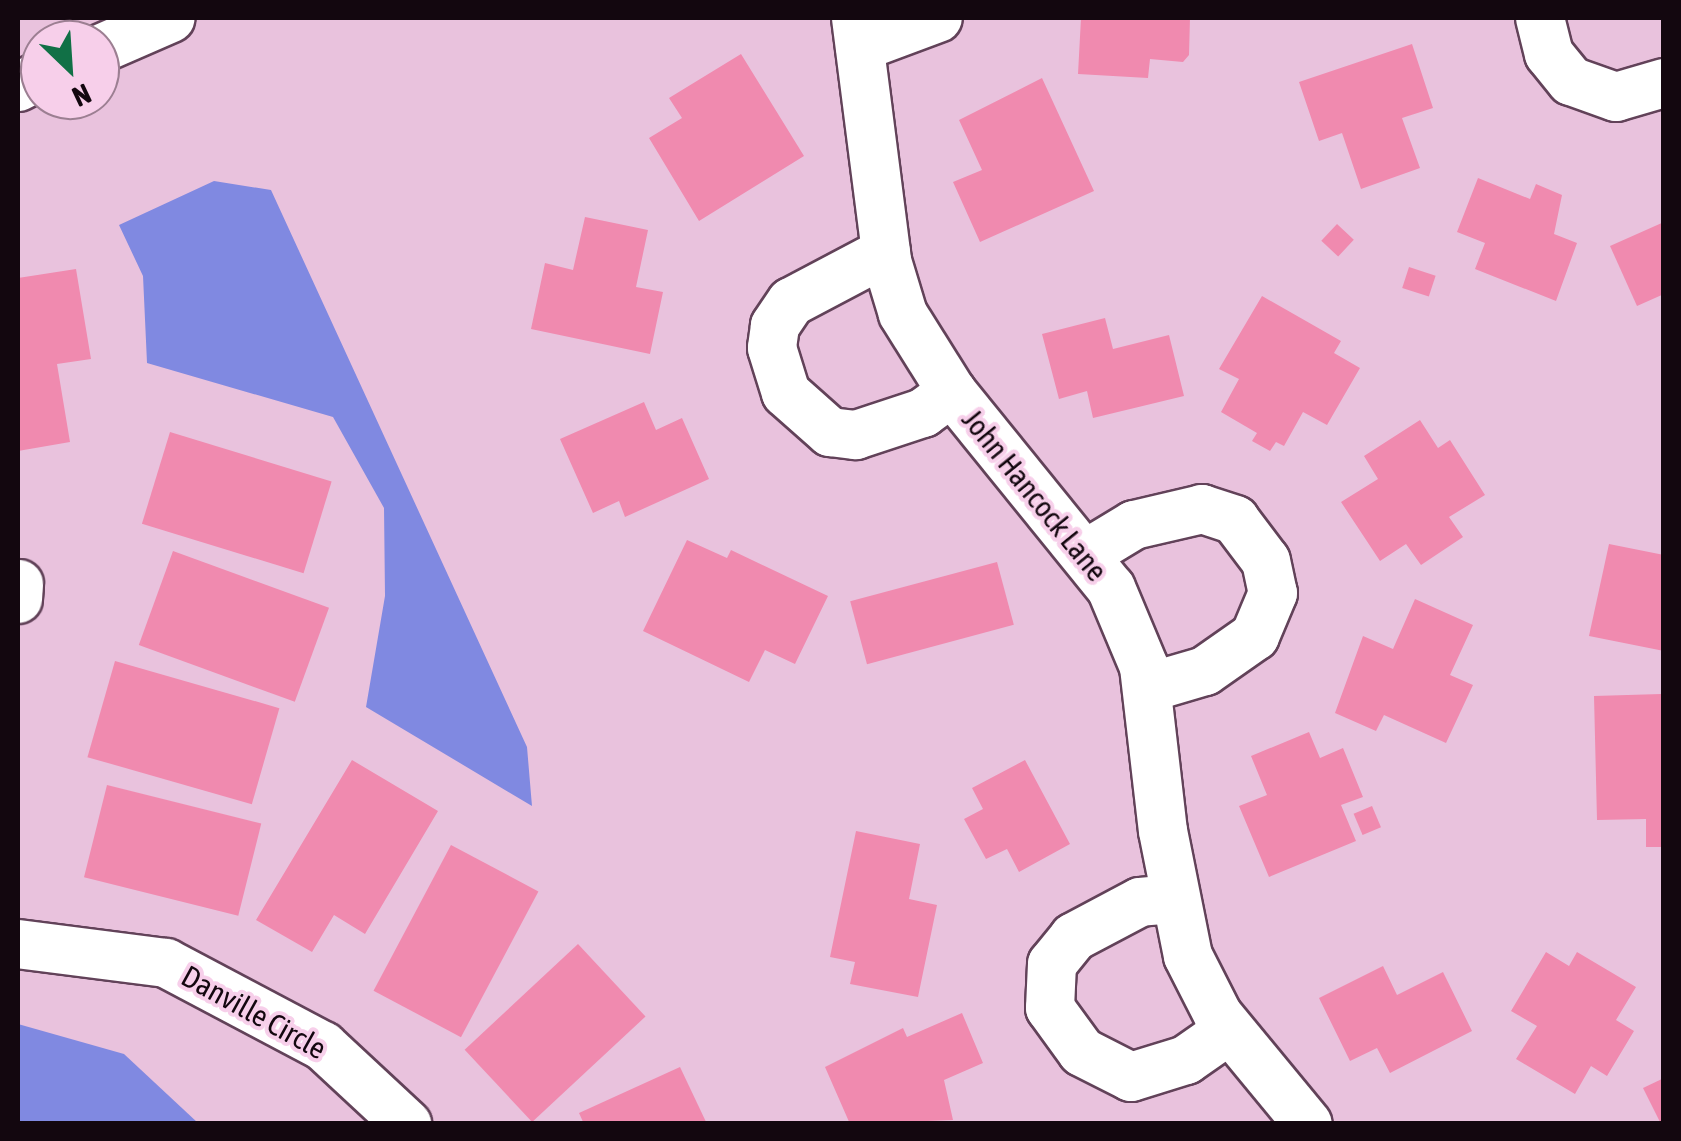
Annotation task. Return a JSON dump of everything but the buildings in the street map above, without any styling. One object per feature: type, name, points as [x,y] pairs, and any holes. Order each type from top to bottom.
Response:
[{"type":"street","points":[[120,41],[171,18]]},
{"type":"street","points":[[858,32],[938,18]]},
{"type":"street","points":[[1540,18],[1545,45],[1570,81],[1616,97],[1664,83]]},
{"type":"street","name":"John Hancock Lane","points":[[858,32],[886,252],[904,314],[952,392],[1086,554],[1130,629],[1146,688],[1174,899],[1188,956],[1229,1030],[1308,1124]]},
{"type":"street","points":[[886,252],[791,302],[774,326],[772,348],[781,383],[830,432],[856,434],[923,413],[952,392]]},
{"type":"street","points":[[1086,554],[1134,525],[1202,509],[1236,520],[1266,561],[1273,593],[1256,636],[1205,672],[1146,688]]},
{"type":"street","points":[[1174,899],[1140,902],[1074,937],[1052,964],[1050,1008],[1082,1052],[1130,1077],[1186,1060],[1229,1030]]},
{"type":"street","name":"Danville Circle","points":[[18,944],[166,962],[322,1046],[407,1124]]},
{"type":"water","points":[[214,181],[271,190],[527,747],[532,806],[366,707],[385,596],[384,508],[333,417],[147,363],[143,276],[119,225]]},
{"type":"water","points":[[18,1024],[124,1054],[198,1123],[18,1123]]}]
